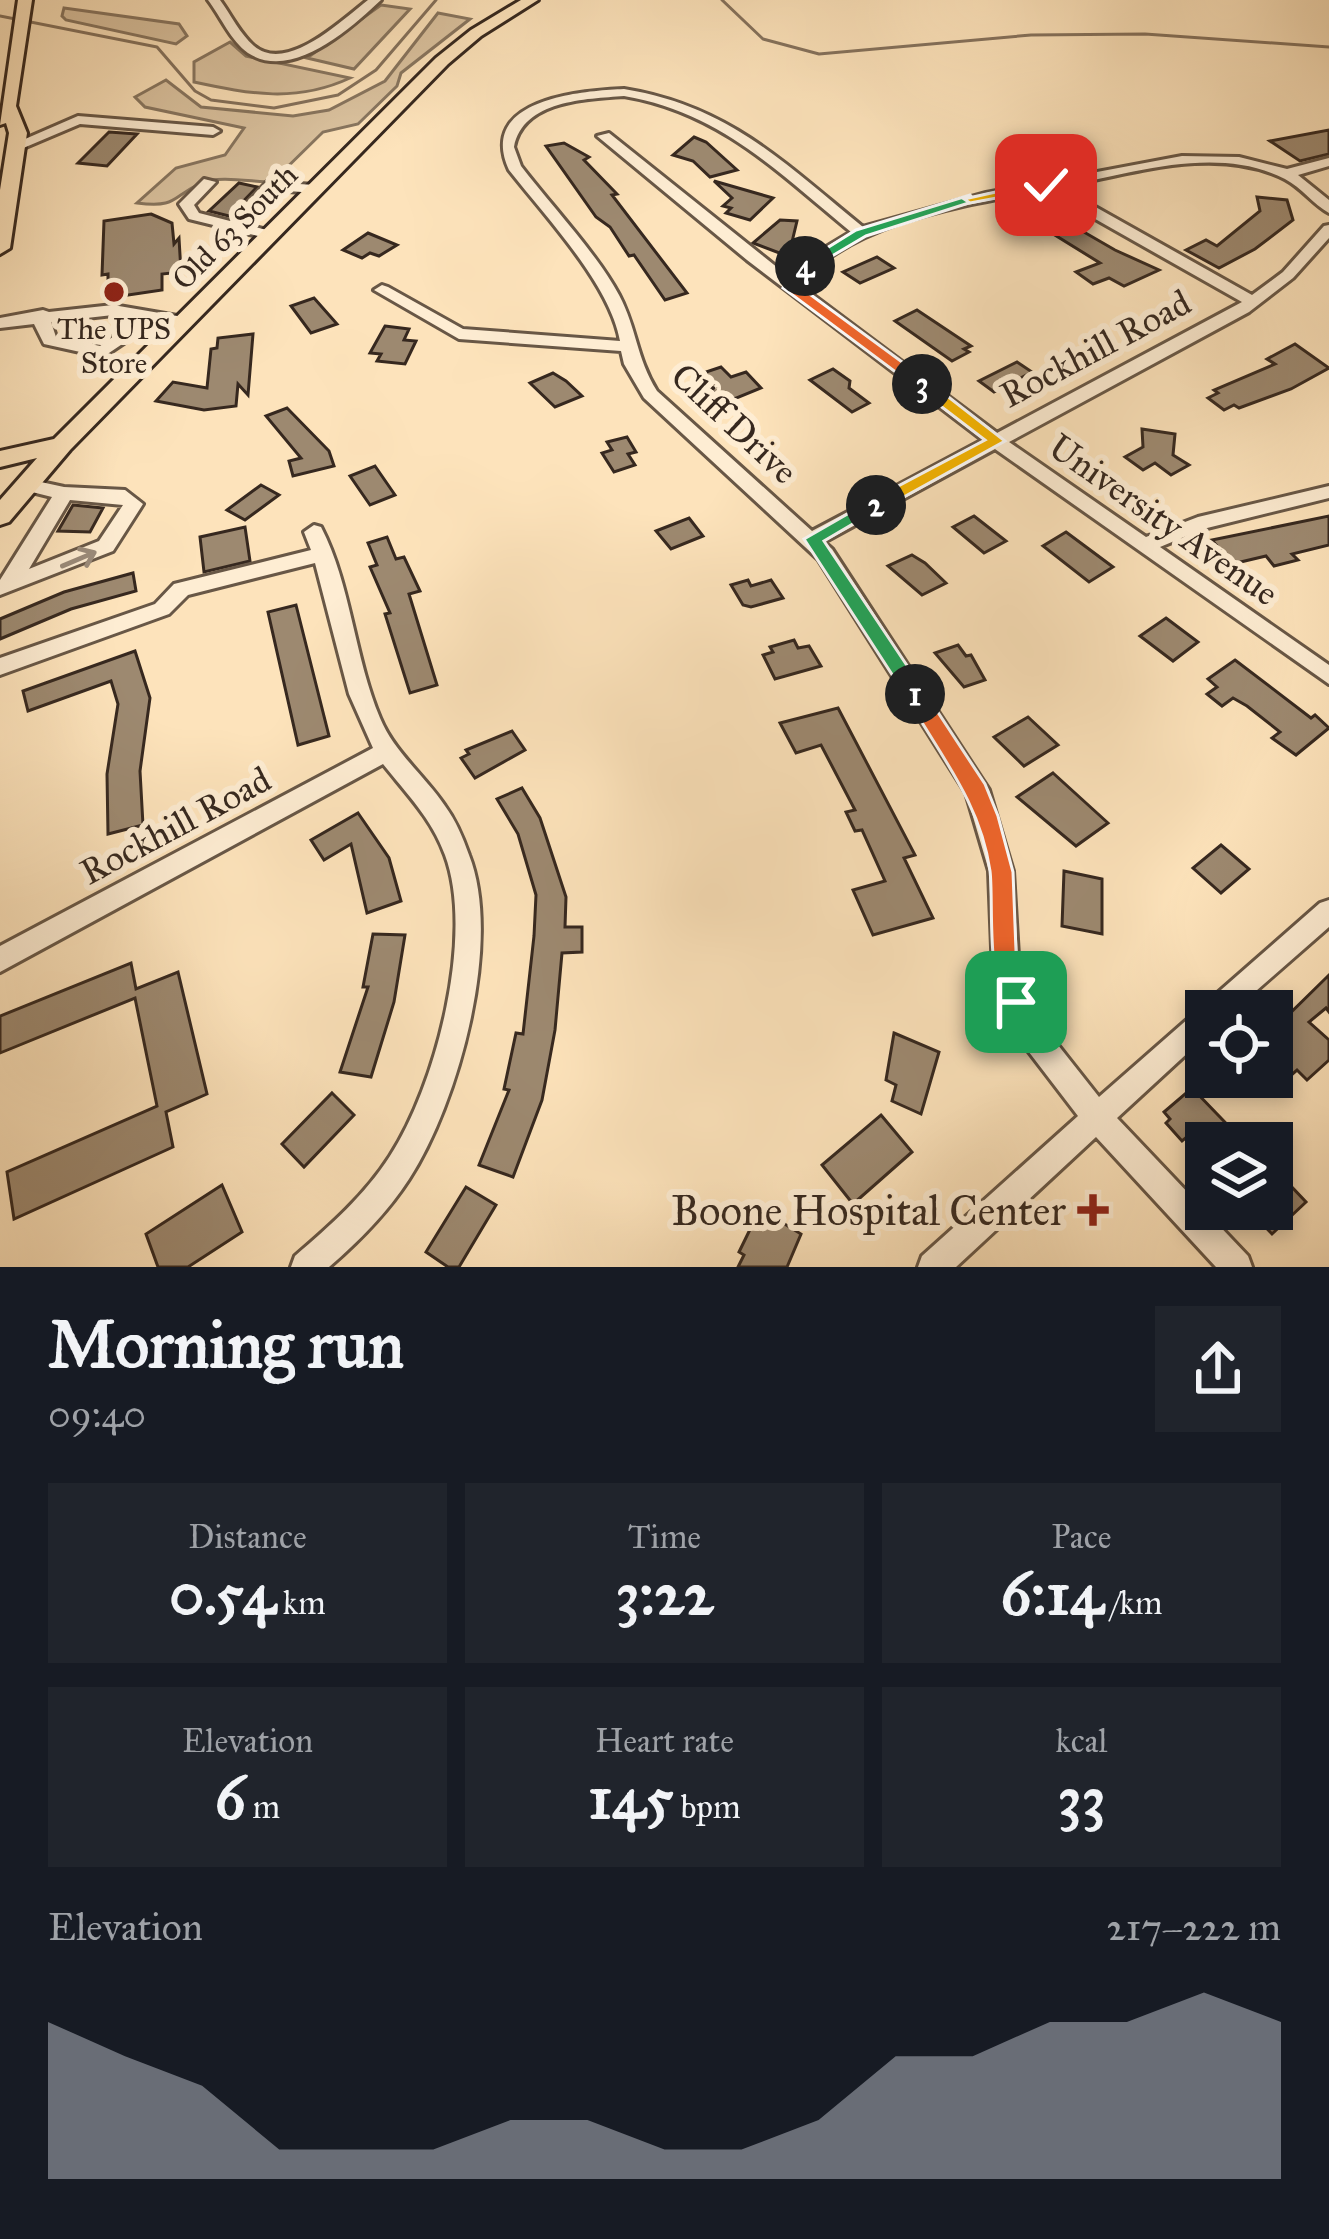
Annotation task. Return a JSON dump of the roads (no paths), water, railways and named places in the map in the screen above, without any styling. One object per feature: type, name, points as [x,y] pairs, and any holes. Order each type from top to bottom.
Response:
[{"type":"main road","name":"Old 63 South","points":[[0,516],[62,445],[442,61],[531,0]]},
{"type":"main road","points":[[0,164],[18,133],[4,113],[25,2]]},
{"type":"main road","points":[[0,248],[8,146]]},
{"type":"main road","points":[[0,459],[62,445]]},
{"type":"street","points":[[216,3],[250,49],[280,57],[310,47],[375,0]]},
{"type":"street","name":"Cliff Drive","points":[[861,233],[745,139],[680,102],[614,92],[544,106],[510,132],[508,157],[608,289],[625,324],[640,379],[668,415],[813,539],[977,790],[1001,872],[1004,951],[1016,1002],[1029,1030],[1097,1118],[1237,1267]]},
{"type":"street","points":[[8,146],[78,120],[213,131]]},
{"type":"street","name":"University Avenue","points":[[604,136],[788,285],[996,441],[1329,676]]},
{"type":"street","points":[[788,285],[808,264],[861,233],[959,201],[1207,158],[1285,174],[1303,182],[1329,208]]},
{"type":"street","points":[[1285,174],[1329,162]]},
{"type":"street","points":[[208,182],[185,204],[194,216],[270,235]]},
{"type":"street","points":[[232,226],[272,185],[315,189]]},
{"type":"street","points":[[1046,185],[1253,302]]},
{"type":"street","name":"Rockhill Road","points":[[813,539],[1253,302],[1288,275],[1329,229]]},
{"type":"street","points":[[382,290],[459,334],[629,347]]},
{"type":"street","points":[[0,323],[43,314],[113,310],[183,322]]},
{"type":"street","points":[[43,314],[42,328],[50,341],[103,352],[151,316]]},
{"type":"street","points":[[4,587],[106,546],[134,501],[125,496],[64,493],[27,485]]},
{"type":"street","points":[[1144,545],[1198,524],[1329,492]]},
{"type":"street","points":[[4,587],[64,493]]},
{"type":"street","points":[[306,1267],[360,1221],[409,1152],[444,1071],[470,956],[462,875],[447,828],[383,753],[314,532]]},
{"type":"street","points":[[0,667],[162,609],[181,589],[324,554]]},
{"type":"street","name":"Rockhill Road","points":[[0,960],[383,753]]},
{"type":"street","points":[[1237,990],[1329,910]]},
{"type":"street","points":[[933,1267],[1185,1037]]},
{"type":"waterway","points":[[0,16],[157,47],[195,91],[211,100],[274,108],[338,95],[376,70],[436,0]]},
{"type":"waterway","points":[[722,0],[763,39],[819,54],[1031,35],[1145,34],[1329,47]]},
{"type":"place","name":"The UPS Store","points":[[114,292]]},
{"type":"place","name":"Boone Hospital Center","points":[[1093,1210]]}]
